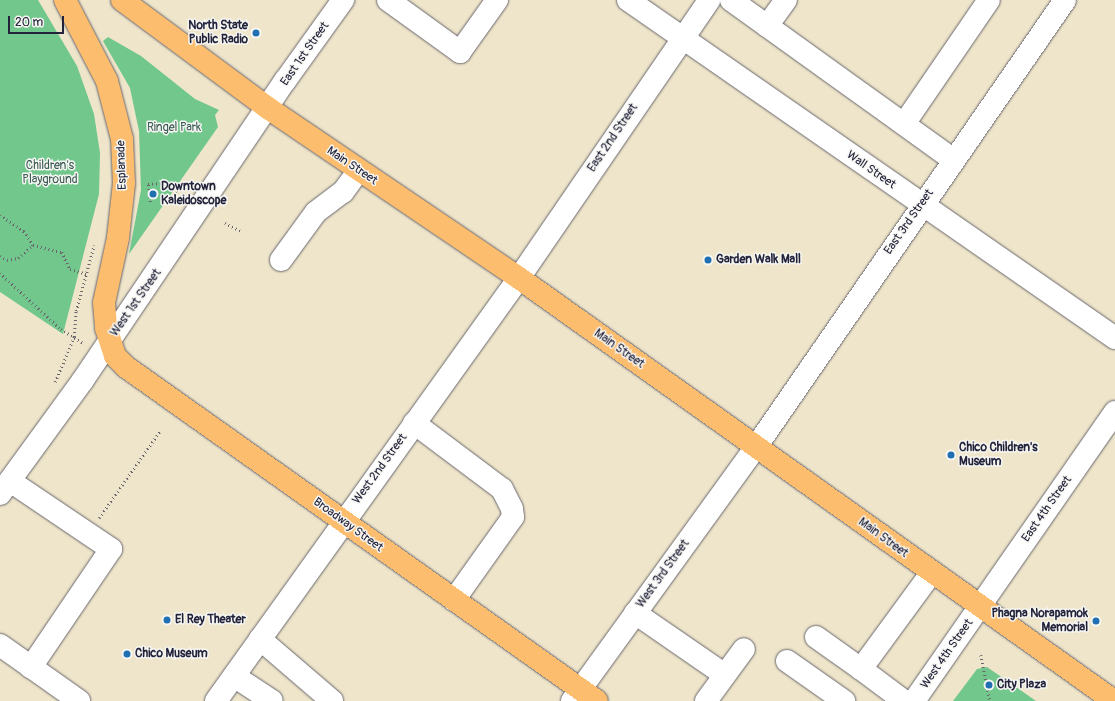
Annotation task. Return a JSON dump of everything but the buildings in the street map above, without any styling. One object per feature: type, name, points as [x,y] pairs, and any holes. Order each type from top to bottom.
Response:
[{"type":"main road","name":"Esplanade","points":[[65,0],[107,81],[122,139],[122,198],[104,303],[110,340]]},
{"type":"main road","name":"Main Street","points":[[122,0],[268,108],[519,278],[1114,701]]},
{"type":"main road","name":"Broadway Street","points":[[110,340],[115,356],[126,367],[454,600],[583,697]]},
{"type":"street","name":"East 1st Street","points":[[268,108],[343,0]]},
{"type":"street","points":[[388,0],[460,52],[498,0]]},
{"type":"street","name":"Wall Street","points":[[628,0],[1115,338]]},
{"type":"street","name":"East 2nd Street","points":[[519,278],[682,37],[709,0]]},
{"type":"street","points":[[731,0],[952,159]]},
{"type":"street","points":[[767,26],[786,0]]},
{"type":"street","points":[[904,124],[989,0]]},
{"type":"street","name":"East 3rd Street","points":[[756,447],[952,159],[1065,0]]},
{"type":"street","name":"West 1st Street","points":[[5,488],[110,340],[268,108]]},
{"type":"street","points":[[281,260],[316,212],[343,192],[359,170]]},
{"type":"street","name":"West 2nd Street","points":[[216,701],[519,278]]},
{"type":"street","name":"East 4th Street","points":[[980,607],[1115,412]]},
{"type":"street","points":[[414,423],[502,489],[512,509],[512,517],[454,600]]},
{"type":"street","name":"West 3rd Street","points":[[583,697],[635,613],[756,447]]},
{"type":"street","points":[[5,488],[88,533],[112,549],[31,667]]},
{"type":"street","points":[[861,669],[932,572]]},
{"type":"street","name":"West 4th Street","points":[[914,701],[980,607]]},
{"type":"street","points":[[635,613],[725,675]]},
{"type":"street","points":[[816,637],[904,701]]},
{"type":"street","points":[[260,639],[332,701]]},
{"type":"street","points":[[0,646],[79,701]]},
{"type":"street","points":[[706,701],[744,649]]},
{"type":"street","points":[[787,661],[844,701]]},
{"type":"street","points":[[234,676],[272,701]]},
{"type":"path","points":[[150,202],[148,184],[162,183],[178,192]]},
{"type":"path","points":[[0,215],[24,231],[33,245],[62,252],[70,269],[93,276]]},
{"type":"path","points":[[225,223],[242,231]]},
{"type":"path","points":[[74,337],[86,274],[94,243]]},
{"type":"path","points":[[0,256],[7,260],[18,258],[33,245]]},
{"type":"path","points":[[0,273],[74,337],[86,345]]},
{"type":"path","points":[[88,533],[160,431]]},
{"type":"path","points":[[981,655],[990,701]]},
{"type":"green space","name":"Children's Playground","points":[[0,0],[38,0],[77,66],[94,114],[100,153],[99,194],[63,334],[0,292]]},
{"type":"green space","name":"Ringel Park","points":[[108,37],[141,56],[195,99],[219,110],[215,115],[218,127],[129,254],[141,190],[139,131],[130,88],[103,41]]},
{"type":"green space","name":"City Plaza","points":[[987,667],[1036,701],[953,701],[977,669]]},
{"type":"place","name":"North State Public Radio","points":[[256,33]]},
{"type":"place","name":"Downtown Kaleidoscope","points":[[153,194]]},
{"type":"place","name":"Garden Walk Mall","points":[[708,260]]},
{"type":"place","name":"Chico Children's Museum","points":[[951,455]]},
{"type":"place","name":"El Rey Theater","points":[[167,620]]},
{"type":"place","name":"Phagna Norapamok Memorial","points":[[1096,621]]},
{"type":"place","name":"Chico Museum","points":[[127,654]]},
{"type":"place","name":"City Plaza","points":[[989,685]]}]
